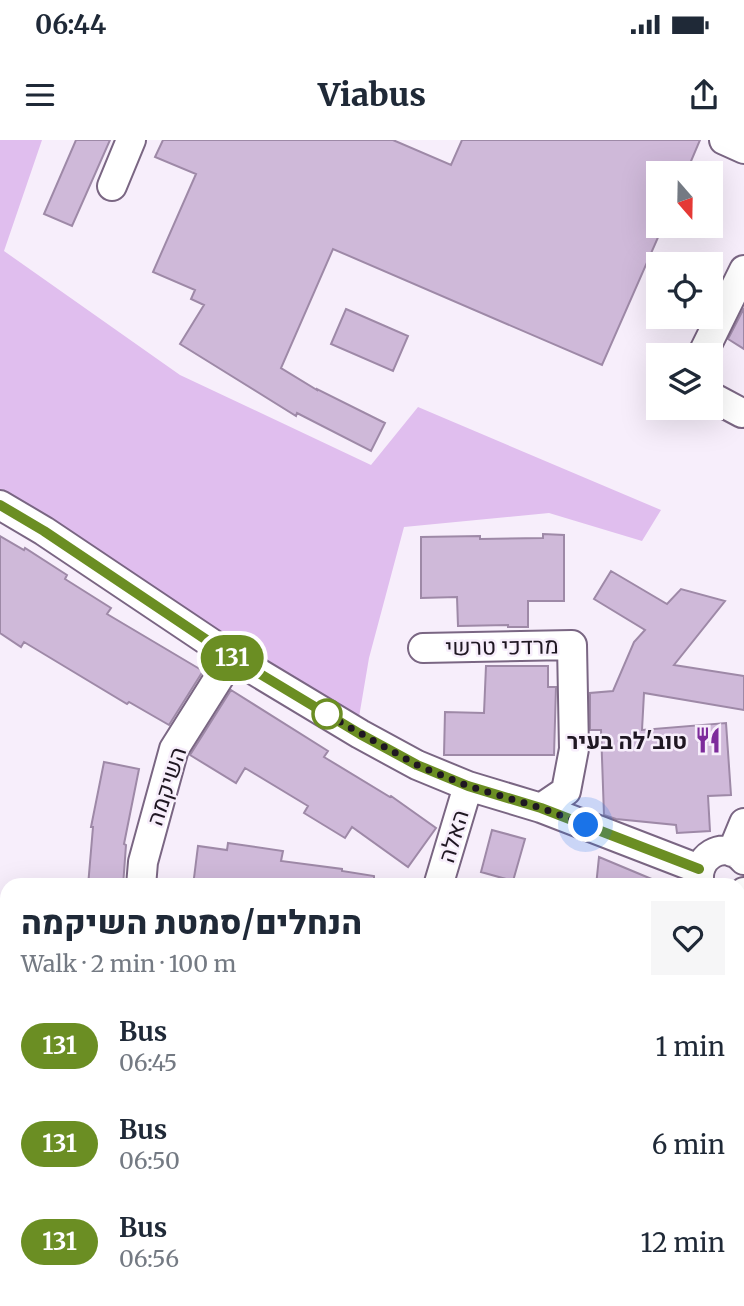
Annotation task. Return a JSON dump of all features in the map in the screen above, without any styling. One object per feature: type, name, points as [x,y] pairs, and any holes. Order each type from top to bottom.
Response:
[{"type":"street","points":[[112,186],[131,140]]},
{"type":"street","points":[[724,140],[744,149]]},
{"type":"street","points":[[708,343],[744,270]]},
{"type":"street","points":[[723,403],[742,413]]},
{"type":"street","points":[[0,505],[44,531],[232,657],[417,765],[468,786],[541,808],[700,877],[703,862],[716,852],[738,856],[744,823]]},
{"type":"street","name":"מרדכי טרשי","points":[[423,648],[572,645],[574,750],[566,791],[541,808]]},
{"type":"street","name":"השיקמה","points":[[142,878],[174,749],[232,657]]},
{"type":"street","name":"האלה","points":[[440,878],[468,786]]},
{"type":"shaded area","points":[[0,140],[42,140],[4,251],[180,375],[371,465],[418,407],[661,510],[642,541],[549,513],[404,527],[369,658],[358,723],[174,604],[78,537],[0,490]]},
{"type":"building","points":[[76,140],[110,140],[72,226],[44,214]]},
{"type":"building","points":[[163,140],[393,140],[451,165],[462,140],[700,140],[691,161],[646,161],[646,238],[658,238],[652,252],[646,252],[646,265],[602,365],[333,249],[281,368],[317,390],[385,423],[371,451],[297,413],[296,416],[180,344],[204,305],[191,299],[195,290],[153,272],[196,174],[155,157]]},
{"type":"building","points":[[744,308],[744,349],[728,339]]},
{"type":"building","points":[[346,309],[408,336],[393,371],[331,344]]},
{"type":"building","points":[[543,534],[564,535],[564,601],[528,601],[528,627],[458,626],[457,597],[421,598],[421,537],[543,538]]},
{"type":"building","points":[[0,536],[24,550],[25,548],[67,575],[65,579],[111,608],[107,614],[203,671],[169,725],[129,702],[127,704],[24,642],[21,647],[0,633]]},
{"type":"building","points":[[611,571],[667,604],[681,589],[725,601],[674,665],[744,676],[744,710],[644,693],[642,730],[726,723],[731,795],[708,796],[710,831],[677,833],[676,825],[616,819],[604,815],[601,730],[590,730],[590,693],[613,691],[634,642],[645,630],[594,599]]},
{"type":"building","points":[[486,666],[548,666],[548,687],[556,687],[554,755],[444,755],[445,712],[484,713]]},
{"type":"building","points":[[231,690],[328,751],[324,757],[391,796],[436,828],[408,867],[352,827],[345,838],[304,813],[308,806],[245,768],[236,783],[190,755]]},
{"type":"building","points":[[104,762],[139,769],[124,844],[124,878],[89,878],[91,827]]},
{"type":"building","points":[[492,830],[525,839],[514,878],[481,872]]},
{"type":"building","points":[[228,843],[283,851],[281,861],[342,869],[374,878],[194,878],[198,846],[227,850]]},
{"type":"building","points":[[599,857],[649,878],[597,878]]},
{"type":"bus line","name":"131","points":[[0,505],[44,531],[232,657],[417,765],[468,786],[541,808],[699,869]]},
{"type":"place","name":"טוב'לה בעיר","points":[[708,740]]},
{"type":"route","points":[[327,714],[317,709],[417,765],[468,786],[586,825]]}]
